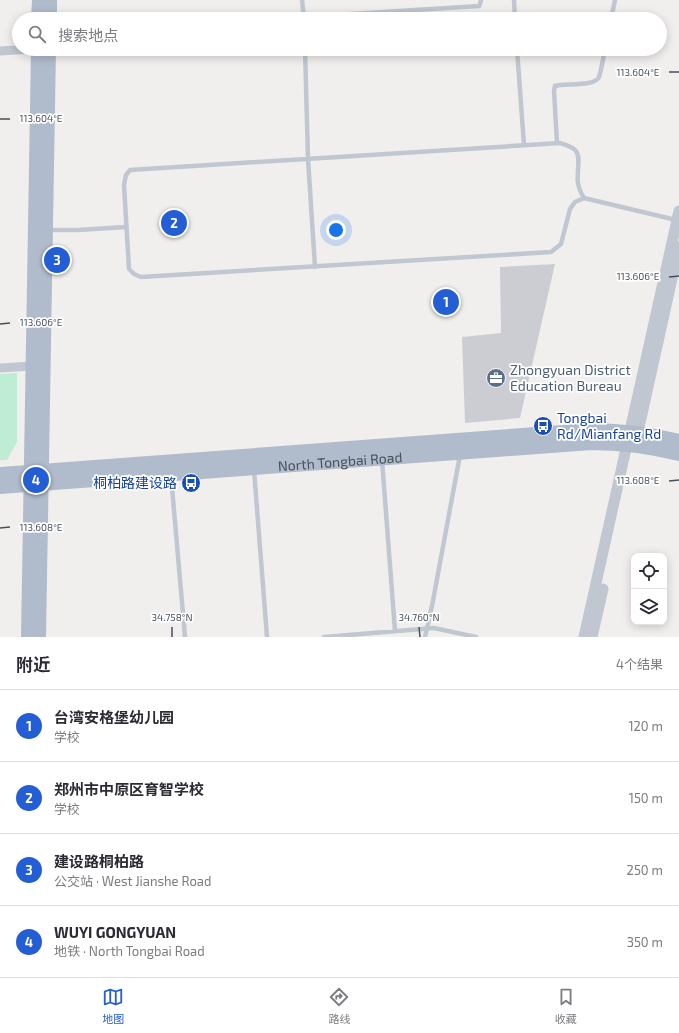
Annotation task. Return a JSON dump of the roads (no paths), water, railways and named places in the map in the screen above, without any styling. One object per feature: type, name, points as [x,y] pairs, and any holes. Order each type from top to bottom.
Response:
[{"type":"main road","points":[[38,12],[39,0]]},
{"type":"main road","points":[[50,0],[50,12]]},
{"type":"main road","points":[[38,56],[32,366],[39,637]]},
{"type":"main road","points":[[28,637],[46,230],[49,56]]},
{"type":"main road","name":"North Tongbai Road","points":[[0,487],[36,478],[590,430],[619,431],[632,439],[658,449],[679,454]]},
{"type":"main road","name":"North Tongbai Road","points":[[0,474],[36,478],[170,475],[606,443],[660,436],[679,441]]},
{"type":"street","points":[[0,51],[12,50]]},
{"type":"street","points":[[592,637],[678,216]]},
{"type":"street","points":[[584,637],[679,247]]},
{"type":"street","points":[[0,368],[32,366]]},
{"type":"lane","points":[[302,0],[303,12]]},
{"type":"lane","points":[[392,12],[479,6],[481,0]]},
{"type":"lane","points":[[514,0],[515,12]]},
{"type":"lane","points":[[612,12],[615,0]]},
{"type":"lane","points":[[305,56],[308,159],[315,267]]},
{"type":"lane","points":[[518,56],[524,145]]},
{"type":"lane","points":[[557,143],[555,86],[589,83],[595,81],[599,78],[604,56]]},
{"type":"lane","points":[[584,198],[578,182],[578,153],[569,146],[560,143],[130,170],[126,175],[124,185],[129,269],[134,274],[141,277],[551,252],[561,244],[570,209],[575,202],[584,198],[678,216]]},
{"type":"lane","points":[[46,230],[126,227]]},
{"type":"lane","points":[[425,637],[434,598],[460,453]]},
{"type":"lane","points":[[382,459],[395,631]]},
{"type":"lane","points":[[254,468],[267,637]]},
{"type":"lane","points":[[170,475],[185,637]]},
{"type":"lane","points":[[324,637],[434,628],[476,637]]},
{"type":"place","name":"郑州市中原区育智学校","points":[[174,223]]},
{"type":"place","name":"建设路桐柏路","points":[[57,260]]},
{"type":"place","name":"台湾安格堡幼儿园","points":[[446,302]]},
{"type":"place","name":"Zhongyuan District Education Bureau","points":[[496,378]]},
{"type":"place","name":"Tongbai Rd/Mianfang Rd","points":[[543,426]]},
{"type":"place","name":"WUYI GONGYUAN","points":[[36,480]]},
{"type":"place","name":"桐柏路建设路","points":[[191,483]]}]
